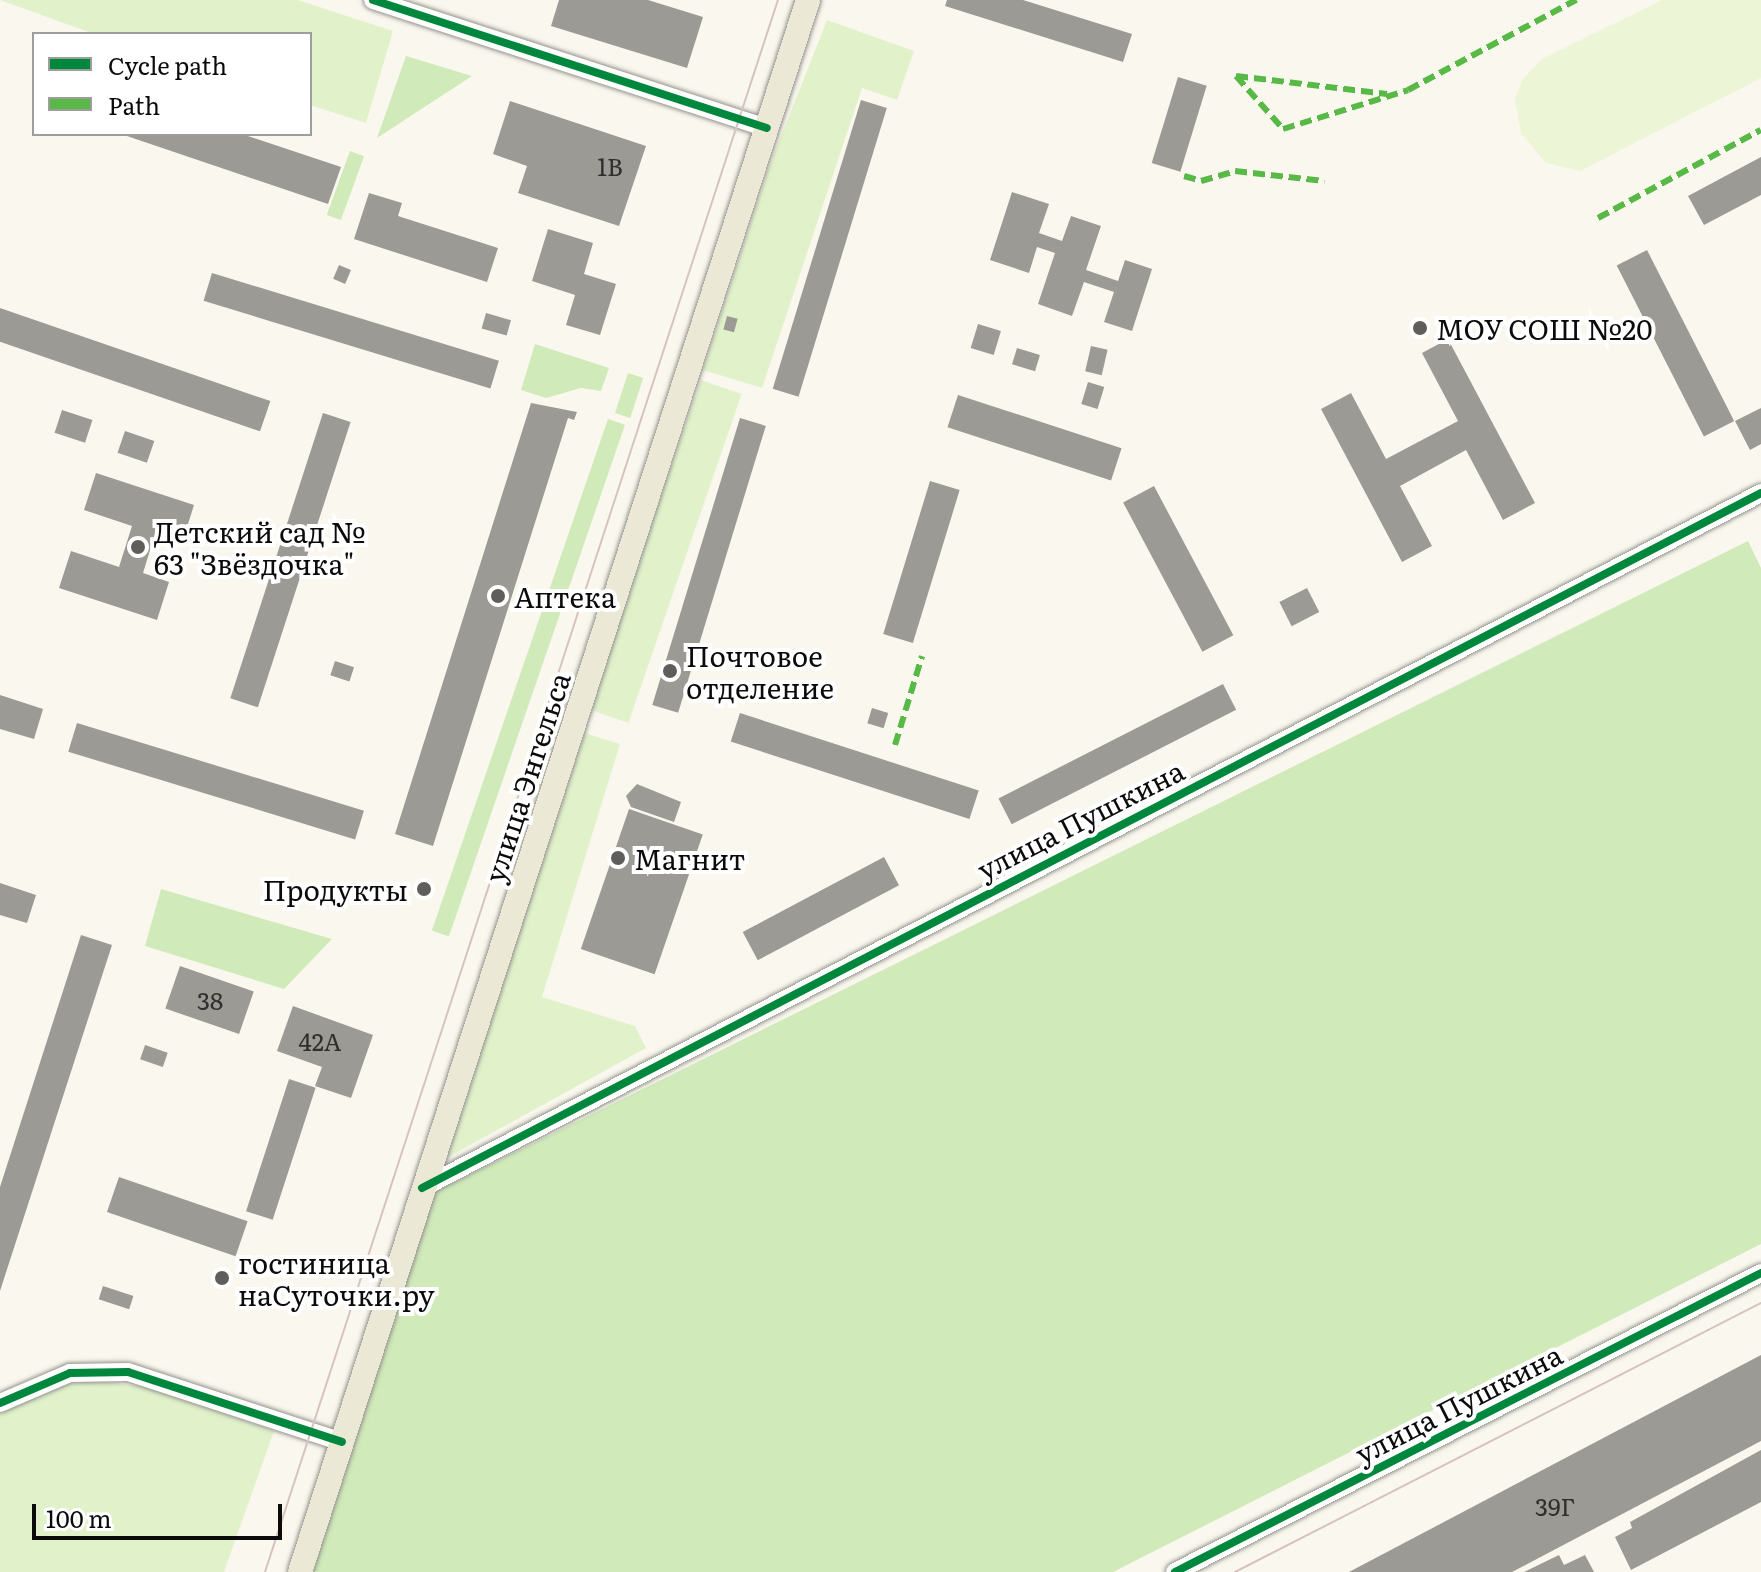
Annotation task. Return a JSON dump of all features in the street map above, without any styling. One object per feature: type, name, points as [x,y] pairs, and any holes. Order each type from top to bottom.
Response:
[{"type":"main road","name":"улица Энгельса","points":[[300,1572],[808,0]]},
{"type":"street","points":[[373,0],[767,128]]},
{"type":"street","name":"улица Пушкина","points":[[422,1188],[1761,493]]},
{"type":"street","name":"улица Пушкина","points":[[1175,1572],[1761,1273]]},
{"type":"street","points":[[0,1403],[70,1373],[128,1372],[342,1442]]},
{"type":"green space","points":[[0,0],[298,0],[393,31],[366,123],[312,106],[312,32],[88,32]]},
{"type":"green space","points":[[1662,0],[1761,0],[1761,78],[1580,171],[1546,163],[1521,133],[1515,98],[1523,79],[1542,59]]},
{"type":"green space","points":[[827,20],[914,51],[897,100],[862,88],[762,388],[703,370],[770,164]]},
{"type":"green space","points":[[406,56],[472,76],[377,138]]},
{"type":"green space","points":[[350,151],[364,156],[341,220],[327,215]]},
{"type":"green space","points":[[535,344],[609,368],[601,391],[581,388],[546,398],[521,390]]},
{"type":"green space","points":[[628,373],[643,378],[630,418],[615,413]]},
{"type":"green space","points":[[701,380],[742,394],[628,723],[588,709]]},
{"type":"green space","points":[[608,419],[625,425],[449,936],[432,931]]},
{"type":"green space","points":[[1748,541],[1761,568],[1761,1244],[1113,1572],[313,1572],[435,1192]]},
{"type":"green space","points":[[585,733],[620,744],[542,997],[635,1026],[646,1048],[443,1160]]},
{"type":"green space","points":[[161,889],[332,939],[284,989],[145,946]]},
{"type":"green space","points":[[98,1381],[147,1387],[274,1431],[224,1572],[0,1572],[0,1413],[51,1386]]},
{"type":"building","points":[[559,0],[648,0],[703,17],[687,68],[551,26]]},
{"type":"building","points":[[947,0],[1023,0],[1132,34],[1123,62],[945,6]]},
{"type":"building","points":[[1178,77],[1207,86],[1180,172],[1152,163]]},
{"type":"building","points":[[861,100],[887,108],[799,397],[773,389]]},
{"type":"building","points":[[510,101],[646,146],[619,226],[518,193],[527,166],[493,154]]},
{"type":"building","points":[[127,136],[248,136],[341,167],[328,204]]},
{"type":"building","points":[[1761,157],[1761,195],[1704,225],[1688,196]]},
{"type":"building","points":[[1012,192],[1049,204],[1039,233],[1062,241],[1071,216],[1101,226],[1086,270],[1118,281],[1125,260],[1152,269],[1132,331],[1104,322],[1114,292],[1084,282],[1072,316],[1038,304],[1055,253],[1037,247],[1029,273],[990,260]]},
{"type":"building","points":[[369,193],[402,203],[398,216],[498,248],[487,282],[354,239]]},
{"type":"building","points":[[548,229],[593,243],[584,274],[616,284],[600,335],[566,325],[575,295],[532,281]]},
{"type":"building","points":[[1647,250],[1734,421],[1704,437],[1617,265]]},
{"type":"building","points":[[339,265],[351,270],[345,284],[333,279]]},
{"type":"building","points":[[212,273],[499,361],[490,388],[204,301]]},
{"type":"building","points":[[0,308],[270,401],[260,431],[0,342]]},
{"type":"building","points":[[486,313],[511,320],[507,336],[482,328]]},
{"type":"building","points":[[727,316],[738,319],[734,332],[723,330]]},
{"type":"building","points":[[978,324],[1001,331],[994,355],[971,348]]},
{"type":"building","points":[[1448,339],[1535,503],[1503,520],[1466,450],[1400,486],[1432,546],[1402,562],[1321,409],[1351,393],[1386,459],[1458,421],[1422,353]]},
{"type":"building","points":[[1091,346],[1108,350],[1102,375],[1085,371]]},
{"type":"building","points":[[1017,348],[1040,355],[1035,371],[1012,364]]},
{"type":"building","points":[[1088,382],[1104,387],[1098,409],[1081,404]]},
{"type":"building","points":[[958,395],[1122,448],[1111,480],[947,427]]},
{"type":"building","points":[[531,403],[577,412],[574,420],[568,418],[433,846],[395,834]]},
{"type":"building","points":[[1761,408],[1761,444],[1750,450],[1735,421]]},
{"type":"building","points":[[62,410],[92,420],[85,443],[55,433]]},
{"type":"building","points":[[323,413],[351,422],[258,707],[230,698]]},
{"type":"building","points":[[740,418],[766,426],[678,713],[652,705]]},
{"type":"building","points":[[125,431],[154,441],[147,463],[118,453]]},
{"type":"building","name":"Детский сад № 63 \"Звёздочка\"","points":[[96,473],[194,505],[182,543],[155,534],[143,573],[169,582],[157,620],[59,588],[71,551],[119,567],[132,526],[84,510]]},
{"type":"building","points":[[930,481],[960,490],[913,643],[883,634]]},
{"type":"building","points":[[1154,486],[1233,635],[1202,652],[1123,502]]},
{"type":"building","points":[[1307,588],[1319,612],[1292,626],[1279,602]]},
{"type":"building","points":[[335,661],[354,667],[349,681],[330,675]]},
{"type":"building","points":[[1223,684],[1236,710],[1012,824],[998,798]]},
{"type":"building","points":[[0,695],[43,709],[34,739],[0,729]]},
{"type":"building","points":[[872,708],[888,713],[884,728],[867,723]]},
{"type":"building","points":[[740,713],[979,791],[969,819],[731,742]]},
{"type":"building","points":[[77,723],[364,811],[355,839],[68,752]]},
{"type":"building","points":[[637,784],[681,802],[674,822],[631,807],[626,796]]},
{"type":"building","points":[[629,809],[703,834],[655,974],[581,949]]},
{"type":"building","points":[[884,857],[899,885],[758,960],[743,932]]},
{"type":"building","points":[[0,883],[36,895],[27,923],[0,915]]},
{"type":"building","points":[[81,935],[112,945],[0,1291],[0,1187]]},
{"type":"building","points":[[180,966],[254,991],[239,1034],[165,1009]]},
{"type":"building","points":[[293,1006],[373,1035],[351,1098],[315,1086],[322,1067],[277,1051]]},
{"type":"building","points":[[145,1045],[168,1053],[163,1067],[140,1059]]},
{"type":"building","points":[[289,1079],[316,1088],[273,1220],[246,1211]]},
{"type":"building","points":[[119,1177],[248,1221],[236,1256],[107,1212]]},
{"type":"building","points":[[103,1286],[133,1296],[129,1309],[99,1299]]},
{"type":"building","points":[[1761,1355],[1761,1441],[1512,1572],[1349,1572]]},
{"type":"building","points":[[1761,1450],[1761,1502],[1631,1570],[1615,1537],[1632,1528],[1630,1522]]},
{"type":"building","points":[[1559,1555],[1564,1565],[1585,1555],[1594,1572],[1524,1572]]},
{"type":"tram line","points":[[265,1572],[778,0]]},
{"type":"tram line","points":[[1235,1572],[1761,1303]]},
{"type":"marked path","points":[[1236,76],[1283,129],[1408,90],[1576,0]]},
{"type":"marked path","points":[[1236,76],[1387,94]]},
{"type":"marked path","points":[[1598,218],[1761,130]]},
{"type":"marked path","points":[[1184,176],[1201,181],[1235,171],[1324,181]]},
{"type":"marked path","points":[[895,745],[922,656]]},
{"type":"cycle path","points":[[373,0],[767,128]]},
{"type":"cycle path","points":[[422,1188],[1761,493]]},
{"type":"cycle path","points":[[1175,1572],[1761,1273]]},
{"type":"cycle path","points":[[0,1403],[70,1373],[128,1372],[342,1442]]},
{"type":"place","name":"МОУ СОШ №20","points":[[1420,328]]},
{"type":"place","name":"Детский сад № 63 \"Звёздочка\"","points":[[138,547]]},
{"type":"place","name":"Аптека","points":[[498,596]]},
{"type":"place","name":"Почтовое отделение","points":[[670,671]]},
{"type":"place","name":"Магнит","points":[[618,858]]},
{"type":"place","name":"Продукты","points":[[424,889]]},
{"type":"place","name":"гостиница наСуточки.ру","points":[[222,1278]]}]
